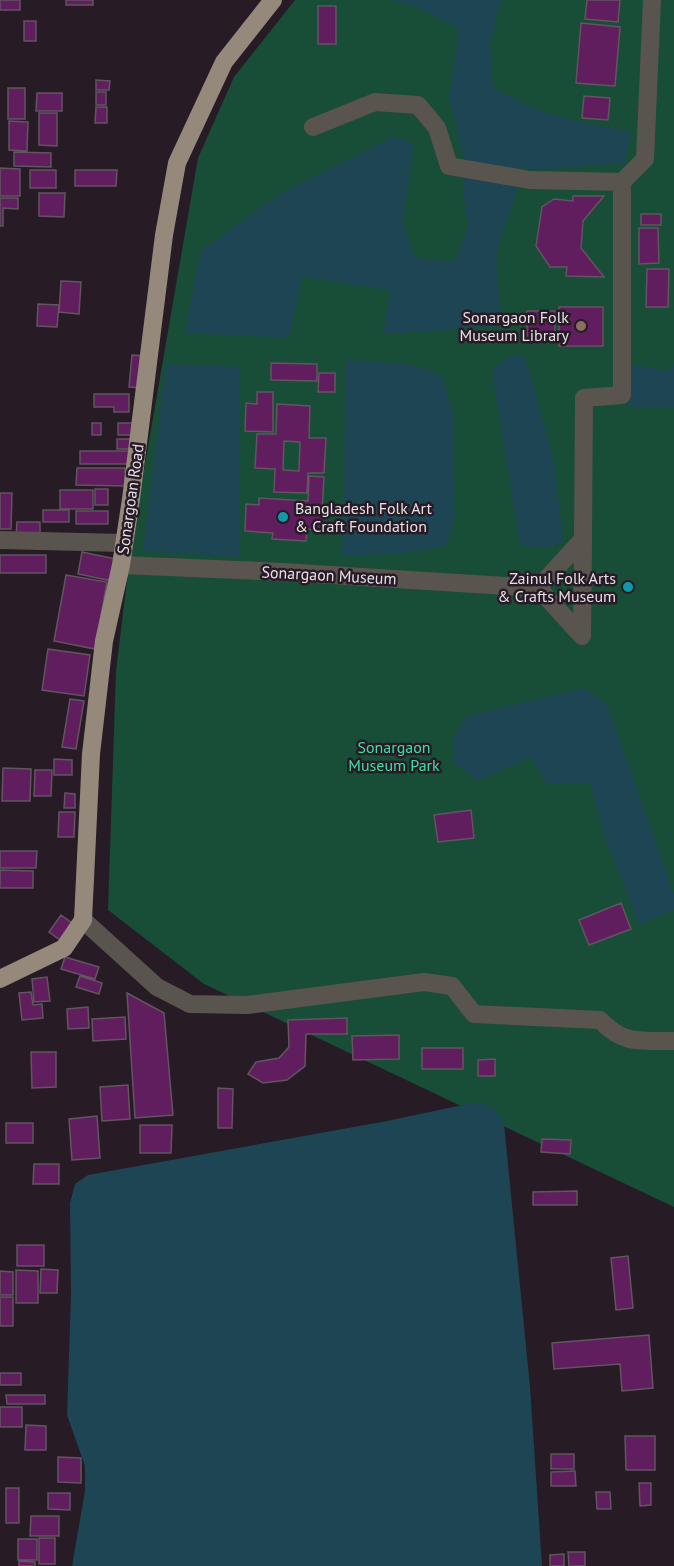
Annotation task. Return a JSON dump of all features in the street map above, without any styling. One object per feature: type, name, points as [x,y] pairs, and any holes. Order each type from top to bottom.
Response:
[{"type":"main road","name":"Sonargoan Road","points":[[83,920],[97,703],[104,641],[121,565],[164,235],[177,163],[224,62],[273,0]]},
{"type":"main road","points":[[0,979],[64,948],[83,920]]},
{"type":"street","points":[[583,539],[538,588],[582,636],[583,539],[584,398],[622,395],[622,182],[645,159],[652,0]]},
{"type":"street","points":[[313,127],[375,102],[418,105],[437,128],[449,166],[530,180],[622,182]]},
{"type":"street","points":[[0,540],[123,543]]},
{"type":"street","name":"Sonargaon Museum","points":[[121,565],[284,572],[538,588]]},
{"type":"street","points":[[83,920],[157,987],[190,1004],[247,1005],[424,982],[452,986],[474,1014],[600,1020],[611,1032],[626,1040],[674,1041]]},
{"type":"green space","name":"Sonargaon Museum Park","points":[[295,0],[674,0],[674,1207],[204,984],[108,910],[116,671],[132,539],[198,158],[234,77]]},
{"type":"water","points":[[391,0],[504,0],[500,5],[490,43],[493,87],[509,97],[543,111],[577,121],[631,132],[625,163],[540,170],[519,168],[515,197],[497,252],[498,284],[505,326],[383,334],[390,290],[302,277],[289,338],[185,333],[200,251],[275,197],[394,136],[414,144],[403,225],[415,258],[455,262],[468,226],[463,193],[463,155],[449,98],[459,29],[427,11]]},
{"type":"water","points":[[511,355],[522,355],[528,365],[555,467],[563,543],[550,547],[520,546],[493,378],[494,368]]},
{"type":"water","points":[[346,360],[413,365],[442,376],[453,412],[455,520],[445,546],[404,553],[342,556]]},
{"type":"water","points":[[166,364],[240,367],[239,557],[143,551]]},
{"type":"water","points":[[630,364],[666,371],[674,366],[674,407],[630,407]]},
{"type":"water","points":[[584,688],[607,704],[674,894],[674,910],[639,925],[605,837],[590,783],[546,783],[531,757],[478,781],[453,762],[453,739],[467,716]]},
{"type":"water","points":[[472,1103],[492,1108],[504,1124],[530,1387],[542,1566],[72,1566],[85,1491],[85,1466],[67,1415],[71,1295],[70,1203],[75,1184],[88,1175],[387,1121]]},
{"type":"building","points":[[0,0],[20,0],[20,10],[0,10]]},
{"type":"building","points":[[66,0],[93,0],[93,5],[66,5]]},
{"type":"building","points":[[587,0],[620,0],[618,22],[585,19]]},
{"type":"building","points":[[318,6],[336,6],[336,44],[318,44]]},
{"type":"building","points":[[24,21],[36,21],[36,41],[24,41]]},
{"type":"building","points":[[581,23],[620,27],[615,86],[576,83]]},
{"type":"building","points":[[96,80],[110,81],[109,90],[96,90]]},
{"type":"building","points":[[8,88],[25,88],[25,119],[8,119]]},
{"type":"building","points":[[96,92],[106,92],[106,105],[96,105]]},
{"type":"building","points":[[37,93],[62,93],[62,111],[36,111]]},
{"type":"building","points":[[584,96],[610,98],[608,120],[582,118]]},
{"type":"building","points":[[96,107],[107,107],[107,123],[95,123]]},
{"type":"building","points":[[39,113],[57,113],[57,146],[39,145]]},
{"type":"building","points":[[9,121],[28,122],[27,151],[9,150]]},
{"type":"building","points":[[14,152],[51,153],[51,167],[14,166]]},
{"type":"building","points":[[0,168],[20,169],[20,196],[0,196]]},
{"type":"building","points":[[30,170],[56,170],[56,188],[30,188]]},
{"type":"building","points":[[75,170],[117,170],[116,186],[75,186]]},
{"type":"building","points":[[39,193],[65,193],[64,217],[39,216]]},
{"type":"building","points":[[573,196],[604,196],[583,221],[581,248],[604,277],[566,276],[567,267],[550,267],[536,246],[542,207],[554,199],[573,201]]},
{"type":"building","points":[[0,198],[18,198],[18,209],[3,208],[3,226],[0,226]]},
{"type":"building","points":[[641,214],[661,214],[661,225],[641,225]]},
{"type":"building","points":[[639,228],[658,228],[659,263],[639,264]]},
{"type":"building","points":[[647,269],[669,269],[668,307],[646,307]]},
{"type":"building","points":[[61,281],[81,282],[79,314],[59,312]]},
{"type":"building","points":[[38,304],[59,305],[57,327],[37,326]]},
{"type":"building","name":"Sonargaon Folk Museum Library","points":[[559,307],[603,307],[603,346],[559,346]]},
{"type":"building","points":[[527,311],[555,311],[555,338],[527,338]]},
{"type":"building","points":[[132,355],[145,356],[142,388],[129,387]]},
{"type":"building","points":[[271,363],[317,364],[317,381],[271,380]]},
{"type":"building","points":[[319,373],[335,373],[335,392],[318,392]]},
{"type":"building","points":[[257,392],[273,392],[273,432],[245,431],[246,403],[257,404]]},
{"type":"building","points":[[94,394],[129,394],[129,412],[114,412],[114,407],[94,407]]},
{"type":"building","points":[[277,404],[310,406],[309,438],[326,438],[324,473],[308,473],[307,493],[274,492],[275,469],[255,468],[257,434],[276,434]],"holes":[[[284,441],[300,442],[299,471],[283,470]]]},
{"type":"building","points":[[92,423],[101,423],[101,435],[92,435]]},
{"type":"building","points":[[118,423],[135,423],[135,435],[118,435]]},
{"type":"building","points":[[117,439],[132,439],[132,449],[117,449]]},
{"type":"building","points":[[80,451],[129,451],[129,464],[80,464]]},
{"type":"building","points":[[77,468],[125,468],[125,486],[76,485]]},
{"type":"building","name":"Bangladesh Folk Art & Craft Foundation","points":[[309,476],[324,477],[321,530],[307,529],[306,541],[272,539],[273,533],[245,531],[246,504],[259,505],[259,498],[308,501]]},
{"type":"building","points":[[95,489],[108,489],[108,505],[95,505]]},
{"type":"building","points":[[60,490],[93,490],[93,509],[60,509]]},
{"type":"building","points":[[0,493],[12,493],[11,529],[0,529]]},
{"type":"building","points":[[43,510],[69,510],[69,522],[43,522]]},
{"type":"building","points":[[76,511],[108,511],[108,524],[76,524]]},
{"type":"building","points":[[17,522],[40,522],[40,537],[16,537]]},
{"type":"building","points":[[82,552],[116,559],[112,581],[78,574]]},
{"type":"building","points":[[0,555],[46,555],[46,573],[0,573]]},
{"type":"building","points":[[66,575],[107,582],[95,649],[54,641]]},
{"type":"building","points":[[48,649],[90,655],[84,696],[42,690]]},
{"type":"building","points":[[70,699],[84,701],[76,749],[62,747]]},
{"type":"building","points":[[54,759],[72,760],[72,775],[54,775]]},
{"type":"building","points":[[3,768],[31,769],[30,801],[2,801]]},
{"type":"building","points":[[35,770],[52,770],[51,796],[34,796]]},
{"type":"building","points":[[65,793],[75,794],[75,808],[64,808]]},
{"type":"building","points":[[471,810],[474,838],[438,842],[434,815]]},
{"type":"building","points":[[59,812],[75,812],[74,837],[58,837]]},
{"type":"building","points":[[0,851],[37,851],[36,868],[0,868]]},
{"type":"building","points":[[0,870],[33,871],[33,888],[0,888]]},
{"type":"building","points":[[621,903],[631,929],[589,945],[579,920]]},
{"type":"building","points":[[61,915],[72,923],[60,940],[49,932]]},
{"type":"building","points":[[65,957],[99,967],[95,979],[61,969]]},
{"type":"building","points":[[80,976],[102,983],[99,994],[76,987]]},
{"type":"building","points":[[47,977],[50,1001],[34,1002],[32,979]]},
{"type":"building","points":[[31,992],[33,1005],[42,1004],[43,1018],[22,1020],[19,993]]},
{"type":"building","points":[[127,993],[164,1013],[173,1115],[135,1118]]},
{"type":"building","points":[[88,1007],[89,1028],[68,1029],[67,1009]]},
{"type":"building","points":[[125,1017],[126,1039],[93,1041],[92,1019]]},
{"type":"building","points":[[347,1018],[347,1034],[306,1034],[305,1066],[287,1080],[263,1083],[248,1074],[256,1062],[279,1058],[289,1047],[288,1020]]},
{"type":"building","points":[[399,1035],[399,1059],[353,1060],[352,1036]]},
{"type":"building","points":[[422,1048],[463,1048],[463,1069],[422,1069]]},
{"type":"building","points":[[31,1052],[56,1052],[56,1087],[32,1088]]},
{"type":"building","points":[[495,1059],[495,1076],[478,1076],[478,1060]]},
{"type":"building","points":[[128,1085],[130,1119],[102,1121],[100,1087]]},
{"type":"building","points":[[218,1088],[233,1089],[232,1128],[218,1128]]},
{"type":"building","points":[[97,1116],[100,1158],[72,1160],[69,1119]]},
{"type":"building","points":[[6,1123],[33,1123],[33,1143],[6,1143]]},
{"type":"building","points":[[140,1125],[172,1125],[171,1153],[140,1153]]},
{"type":"building","points":[[542,1139],[571,1140],[570,1154],[541,1152]]},
{"type":"building","points":[[34,1164],[59,1164],[59,1184],[33,1184]]},
{"type":"building","points":[[577,1191],[577,1205],[533,1205],[533,1192]]},
{"type":"building","points":[[17,1245],[44,1245],[44,1266],[17,1266]]},
{"type":"building","points":[[628,1256],[633,1308],[616,1310],[611,1258]]},
{"type":"building","points":[[41,1269],[58,1270],[57,1293],[40,1293]]},
{"type":"building","points":[[16,1270],[38,1271],[38,1303],[16,1303]]},
{"type":"building","points":[[0,1271],[13,1272],[13,1295],[0,1295]]},
{"type":"building","points":[[0,1297],[13,1297],[13,1326],[0,1326]]},
{"type":"building","points":[[649,1335],[653,1388],[622,1391],[620,1364],[554,1369],[552,1343]]},
{"type":"building","points":[[0,1373],[21,1373],[21,1385],[0,1385]]},
{"type":"building","points":[[6,1395],[45,1395],[45,1404],[7,1404]]},
{"type":"building","points":[[0,1407],[22,1407],[22,1427],[0,1427]]},
{"type":"building","points":[[26,1425],[46,1426],[46,1450],[25,1450]]},
{"type":"building","points":[[625,1436],[655,1436],[655,1470],[626,1470]]},
{"type":"building","points":[[551,1454],[574,1454],[574,1469],[551,1469]]},
{"type":"building","points":[[58,1457],[81,1458],[81,1483],[58,1482]]},
{"type":"building","points":[[575,1471],[576,1486],[551,1486],[551,1472]]},
{"type":"building","points":[[639,1483],[651,1483],[651,1505],[640,1506]]},
{"type":"building","points":[[6,1488],[19,1488],[19,1523],[6,1523]]},
{"type":"building","points":[[596,1492],[610,1492],[611,1509],[597,1509]]},
{"type":"building","points":[[48,1493],[70,1493],[70,1510],[48,1509]]},
{"type":"building","points":[[31,1516],[59,1516],[59,1536],[30,1536]]},
{"type":"building","points":[[39,1538],[55,1538],[55,1564],[39,1564]]},
{"type":"building","points":[[18,1539],[37,1539],[37,1560],[18,1560]]},
{"type":"building","points":[[568,1552],[585,1552],[585,1566],[569,1566]]},
{"type":"building","points":[[564,1554],[564,1566],[550,1566],[550,1555]]},
{"type":"building","points":[[19,1561],[35,1562],[35,1566],[19,1566]]},
{"type":"place","name":"Sonargaon Folk Museum Library","points":[[581,326]]},
{"type":"place","name":"Bangladesh Folk Art & Craft Foundation","points":[[283,517]]},
{"type":"place","name":"Zainul Folk Arts & Crafts Museum","points":[[628,587]]}]
